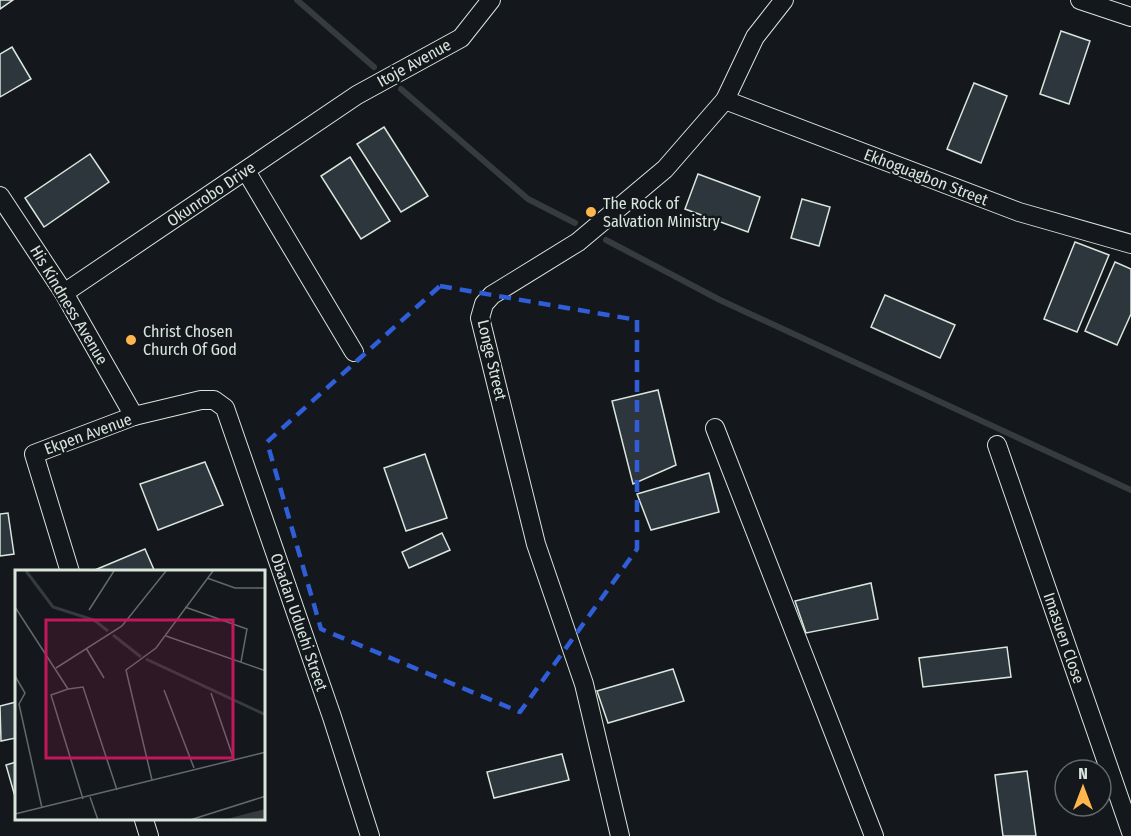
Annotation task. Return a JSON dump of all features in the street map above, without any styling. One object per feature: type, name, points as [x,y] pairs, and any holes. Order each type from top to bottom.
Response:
[{"type":"street","name":"Itoje Avenue","points":[[357,95],[460,38],[491,0]]},
{"type":"street","name":"Longe Street","points":[[620,836],[584,684],[536,544],[480,318],[484,304],[492,295],[578,242],[665,169],[725,100],[755,37],[784,0]]},
{"type":"street","points":[[1080,0],[1131,17]]},
{"type":"street","name":"Okunrobo Drive","points":[[64,292],[357,95]]},
{"type":"street","name":"Ekhoguagbon Street","points":[[725,100],[1019,212],[1131,244]]},
{"type":"street","points":[[246,171],[354,352]]},
{"type":"street","name":"His Kindness Avenue","points":[[0,196],[64,292],[134,417]]},
{"type":"street","name":"Ekpen Avenue","points":[[69,570],[34,454],[134,417],[201,400],[214,400],[225,408]]},
{"type":"street","name":"Obadan Uduehi Street","points":[[225,408],[332,717],[370,836]]},
{"type":"street","points":[[715,428],[874,836]]},
{"type":"street","name":"Imasuen Close","points":[[997,445],[1131,832]]},
{"type":"street","points":[[145,821],[149,836]]},
{"type":"highlighted area","points":[[440,286],[637,320],[637,549],[520,712],[321,629],[267,442]]},
{"type":"building","points":[[0,0],[13,0],[0,9]]},
{"type":"building","points":[[1061,31],[1090,41],[1069,104],[1040,94]]},
{"type":"building","points":[[12,47],[31,79],[0,97],[0,54]]},
{"type":"building","points":[[974,83],[1007,96],[981,163],[947,149]]},
{"type":"building","points":[[384,127],[428,196],[401,212],[357,144]]},
{"type":"building","points":[[90,154],[109,182],[44,227],[25,198]]},
{"type":"building","points":[[350,157],[390,221],[361,239],[321,176]]},
{"type":"building","points":[[698,174],[760,197],[748,232],[685,209]]},
{"type":"building","points":[[802,199],[830,207],[819,246],[791,238]]},
{"type":"building","points":[[1075,242],[1109,255],[1077,332],[1044,319]]},
{"type":"building","points":[[1115,262],[1131,269],[1131,314],[1117,345],[1085,331]]},
{"type":"building","points":[[885,295],[955,325],[940,358],[871,327]]},
{"type":"building","points":[[658,390],[676,465],[633,484],[612,401]]},
{"type":"building","points":[[425,454],[447,518],[406,531],[384,468]]},
{"type":"building","points":[[205,462],[223,505],[158,530],[140,484]]},
{"type":"building","points":[[709,473],[719,512],[651,530],[637,494]]},
{"type":"building","points":[[8,513],[14,554],[0,556],[0,514]]},
{"type":"building","points":[[442,533],[450,550],[409,568],[402,552]]},
{"type":"building","points":[[145,549],[154,570],[95,570]]},
{"type":"building","points":[[871,583],[878,619],[806,633],[795,601]]},
{"type":"building","points":[[1007,647],[1011,677],[923,687],[919,658]]},
{"type":"building","points":[[673,669],[684,701],[608,723],[597,691]]},
{"type":"building","points":[[15,702],[15,738],[1,741],[0,706]]},
{"type":"building","points":[[562,754],[569,780],[494,798],[487,772]]},
{"type":"building","points":[[15,762],[15,796],[6,765]]},
{"type":"building","points":[[1027,771],[1036,836],[1003,836],[995,775]]},
{"type":"waterway","points":[[297,0],[374,67]]},
{"type":"waterway","points":[[401,89],[528,199],[575,223]]},
{"type":"waterway","points":[[606,240],[720,300],[1131,490]]},
{"type":"place","name":"The Rock of Salvation Ministry","points":[[591,212]]},
{"type":"place","name":"Christ Chosen Church Of God","points":[[131,340]]}]
